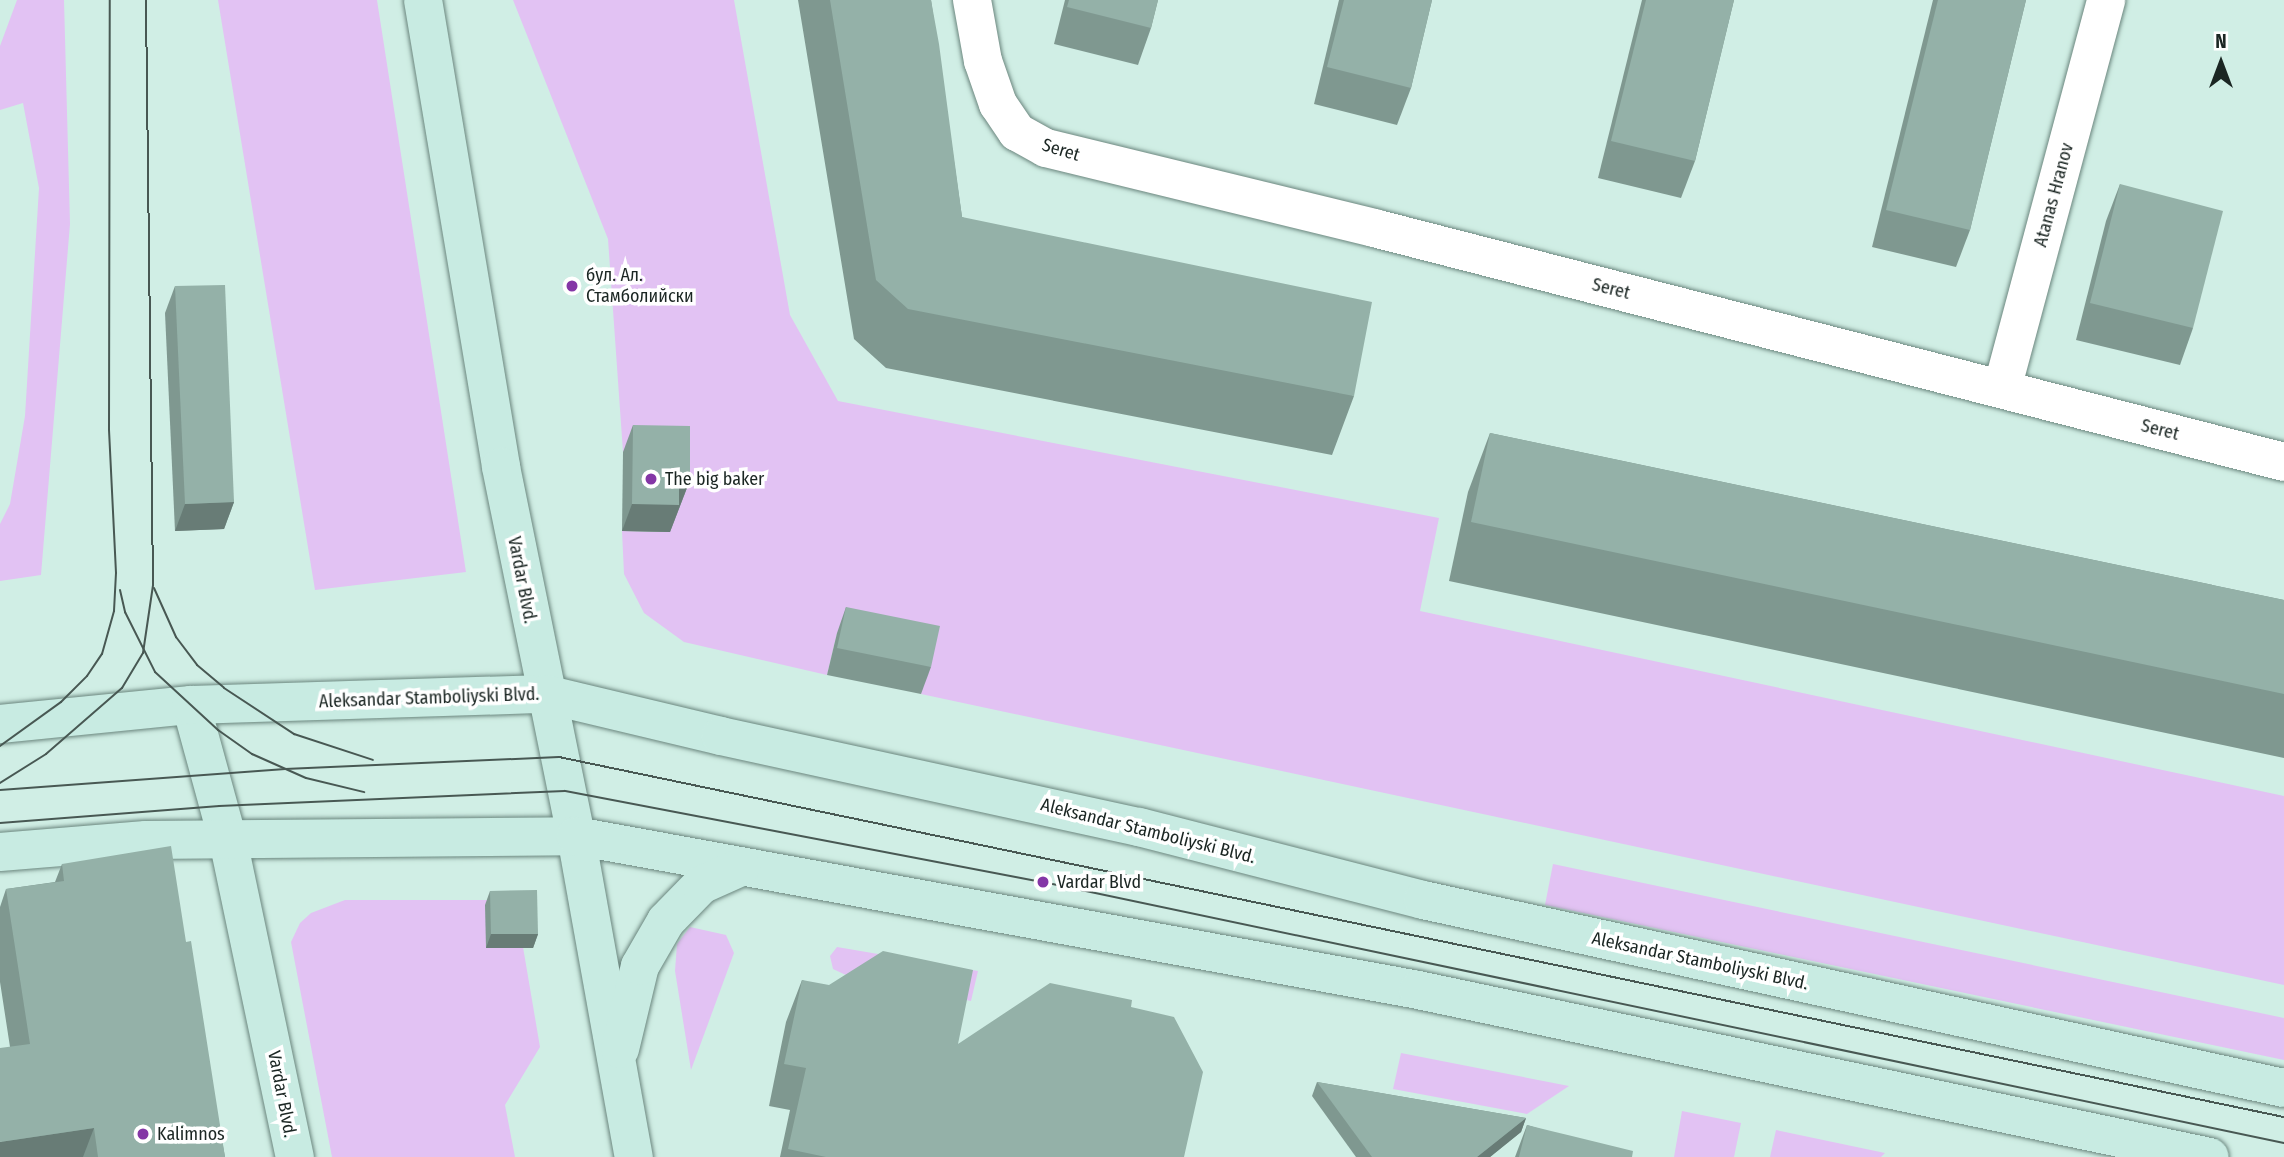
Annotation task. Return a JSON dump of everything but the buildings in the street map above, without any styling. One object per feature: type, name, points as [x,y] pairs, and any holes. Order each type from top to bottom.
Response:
[{"type":"street","name":"Vardar Blvd.","points":[[423,0],[500,467],[576,836],[634,1157]]},
{"type":"street","name":"Seret","points":[[972,0],[983,61],[998,104],[1017,132],[1046,148],[1374,228],[2284,462]]},
{"type":"street","name":"Atanas Hranov","points":[[2002,389],[2106,0]]},
{"type":"street","name":"Aleksandar Stamboliyski Blvd.","points":[[0,724],[191,705],[545,694],[720,736],[1139,827],[1423,900],[2284,1088]]},
{"type":"street","name":"Vardar Blvd.","points":[[191,705],[228,840],[295,1157]]},
{"type":"street","points":[[0,852],[132,841],[576,836],[1418,990],[2151,1151],[2210,1157]]},
{"type":"street","points":[[617,1061],[640,966],[666,921],[701,885],[741,867]]},
{"type":"shaded area","points":[[17,0],[64,0],[70,224],[41,575],[0,581],[0,524],[10,504],[25,416],[39,188],[23,103],[0,110],[0,46]]},
{"type":"shaded area","points":[[218,0],[377,0],[466,572],[315,590]]},
{"type":"shaded area","points":[[513,0],[734,0],[790,315],[838,401],[1439,518],[1420,611],[2284,796],[2284,985],[921,694],[930,653],[837,633],[827,675],[684,642],[644,613],[624,574],[622,531],[669,532],[680,452],[623,452],[608,239]]},
{"type":"shaded area","points":[[1553,864],[2284,1018],[2284,1060],[1545,905]]},
{"type":"shaded area","points":[[345,900],[515,900],[540,1047],[505,1105],[515,1157],[332,1157],[291,942],[300,923],[311,913]]},
{"type":"shaded area","points":[[690,927],[726,935],[734,953],[691,1070],[675,971],[677,944]]},
{"type":"shaded area","points":[[837,947],[978,971],[971,1001],[848,976],[833,969],[830,956]]},
{"type":"shaded area","points":[[1401,1053],[1569,1086],[1527,1114],[1393,1089]]},
{"type":"shaded area","points":[[1682,1111],[1741,1123],[1734,1157],[1674,1157]]},
{"type":"shaded area","points":[[1776,1130],[1885,1153],[1881,1157],[1770,1157]]},
{"type":"tram line","points":[[0,746],[61,702],[87,676],[102,654],[114,611],[116,573],[109,429],[110,0]]},
{"type":"tram line","points":[[0,783],[46,754],[122,688],[143,653],[153,585],[146,0]]},
{"type":"tram line","points":[[154,588],[176,637],[197,665],[224,688],[294,734],[373,760]]},
{"type":"tram line","points":[[120,590],[125,612],[155,672],[218,730],[252,754],[306,778],[364,792]]},
{"type":"tram line","points":[[0,790],[285,769],[559,757],[2284,1117]]},
{"type":"tram line","points":[[0,823],[219,806],[565,791],[1043,882],[2284,1143]]},
{"type":"place","name":"бул. Ал. Стамболийски","points":[[572,286]]},
{"type":"place","name":"The big baker","points":[[651,479]]},
{"type":"place","name":"Vardar Blvd","points":[[1043,882]]},
{"type":"place","name":"Kalimnos","points":[[143,1134]]}]
